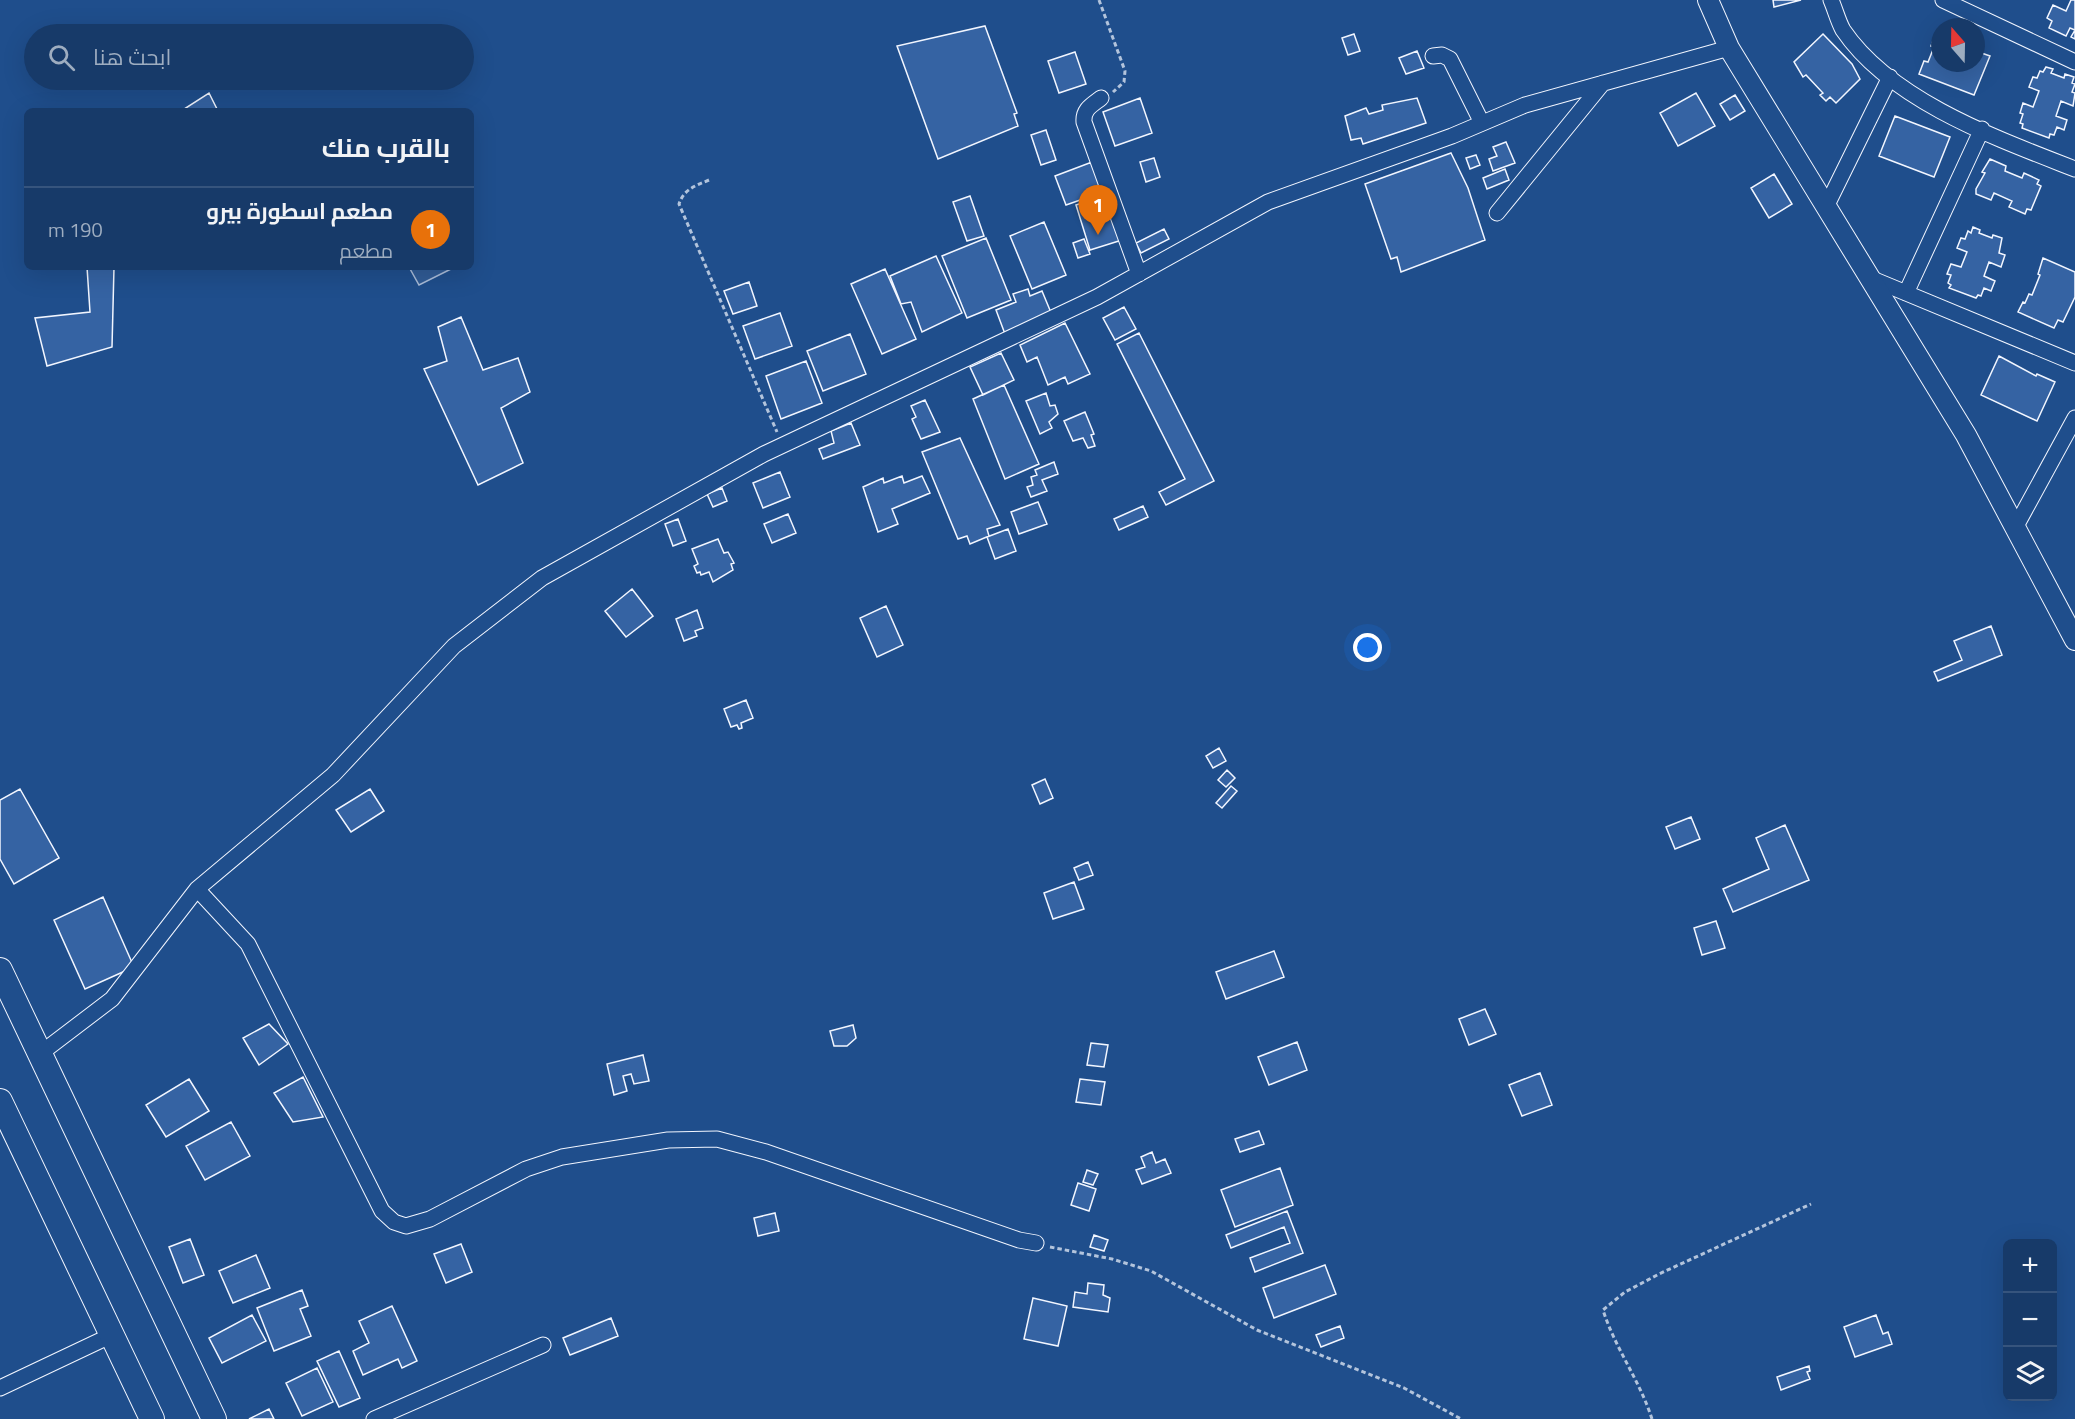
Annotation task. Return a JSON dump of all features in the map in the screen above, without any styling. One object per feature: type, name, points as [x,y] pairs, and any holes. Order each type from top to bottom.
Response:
[{"type":"main road","points":[[0,970],[214,1419]]},
{"type":"main road","points":[[0,1101],[152,1419]]},
{"type":"street","points":[[1708,0],[1729,48],[1966,435],[2075,640]]},
{"type":"street","points":[[1831,0],[1842,29],[1876,67],[1929,106],[2075,169]]},
{"type":"street","points":[[1943,0],[2075,62]]},
{"type":"street","points":[[40,1053],[112,999],[197,889],[333,775],[454,646],[542,578],[783,444],[1097,297],[1268,202],[1525,105],[1729,48]]},
{"type":"street","points":[[1433,56],[1442,55],[1450,59],[1482,123]]},
{"type":"street","points":[[1827,207],[1890,77]]},
{"type":"street","points":[[1497,213],[1603,83]]},
{"type":"street","points":[[1101,98],[1087,109],[1084,122],[1139,274]]},
{"type":"street","points":[[1906,293],[1982,129]]},
{"type":"street","points":[[1870,278],[2075,363]]},
{"type":"street","points":[[2015,528],[2075,418]]},
{"type":"street","points":[[197,889],[248,944],[382,1211],[394,1222],[406,1226],[430,1219],[526,1169],[562,1157],[668,1140],[717,1139],[766,1152],[1008,1236],[1036,1243]]},
{"type":"street","points":[[0,1388],[112,1335]]},
{"type":"street","points":[[374,1419],[543,1345]]},
{"type":"path","points":[[1099,0],[1125,71],[1124,82],[1118,90],[1101,98]]},
{"type":"path","points":[[709,180],[690,188],[682,195],[679,204],[783,444]]},
{"type":"path","points":[[1652,1419],[1643,1391],[1608,1325],[1603,1310],[1625,1292],[1659,1274],[1811,1204]]},
{"type":"path","points":[[1036,1243],[1065,1252],[1112,1259],[1151,1271],[1257,1329],[1404,1388],[1461,1419]]},
{"type":"shaded area","points":[[411,270],[449,270],[419,285]]},
{"type":"building","points":[[1773,0],[1801,0],[1774,7]]},
{"type":"building","points":[[2071,0],[2075,0],[2075,30],[2070,28],[2066,36],[2049,28],[2052,21],[2047,18],[2053,5],[2066,11]]},
{"type":"building","points":[[985,26],[1017,113],[1014,114],[1018,126],[938,159],[897,46]]},
{"type":"building","points":[[1354,34],[1360,51],[1348,55],[1342,38]]},
{"type":"building","points":[[1823,34],[1852,64],[1860,79],[1836,103],[1830,97],[1826,101],[1820,95],[1823,93],[1806,75],[1803,77],[1794,62]]},
{"type":"building","points":[[1417,51],[1424,68],[1406,74],[1399,58]]},
{"type":"building","points":[[1075,52],[1086,84],[1059,93],[1048,61]]},
{"type":"building","points":[[1931,54],[1931,72],[1983,72],[1974,95],[1919,74],[1924,61],[1928,62]]},
{"type":"building","points":[[1985,54],[1990,56],[1985,68]]},
{"type":"building","points":[[2046,67],[2053,69],[2051,73],[2064,78],[2065,74],[2074,77],[2072,83],[2075,84],[2072,92],[2075,93],[2073,106],[2061,101],[2056,116],[2067,120],[2064,130],[2057,127],[2054,135],[2050,134],[2049,138],[2022,128],[2023,124],[2020,123],[2023,103],[2033,107],[2039,91],[2029,87],[2033,77],[2037,78],[2040,71],[2043,72]]},
{"type":"building","points":[[209,93],[216,108],[186,108]]},
{"type":"building","points":[[1696,93],[1715,126],[1678,146],[1660,113]]},
{"type":"building","points":[[1735,95],[1745,111],[1730,120],[1720,104]]},
{"type":"building","points":[[1140,98],[1152,133],[1115,146],[1103,112]]},
{"type":"building","points":[[1417,98],[1426,123],[1363,144],[1361,138],[1351,140],[1345,116],[1366,108],[1369,114],[1383,110],[1382,105]]},
{"type":"building","points":[[1895,116],[1950,137],[1934,177],[1879,156]]},
{"type":"building","points":[[1046,130],[1056,160],[1041,165],[1031,135]]},
{"type":"building","points":[[1506,142],[1515,163],[1493,171],[1489,159],[1497,156],[1493,147]]},
{"type":"building","points":[[1451,153],[1468,188],[1485,240],[1401,272],[1397,257],[1391,259],[1365,184]]},
{"type":"building","points":[[1476,155],[1480,165],[1470,169],[1466,158]]},
{"type":"building","points":[[1154,158],[1160,177],[1146,182],[1140,162]]},
{"type":"building","points":[[1990,159],[2006,166],[2005,171],[2022,178],[2024,173],[2039,180],[2037,184],[2041,186],[2031,210],[2027,209],[2025,214],[2009,207],[2012,201],[1994,193],[1991,200],[1976,194],[1976,189],[1985,173],[1982,172]]},
{"type":"building","points":[[1092,162],[1103,192],[1066,205],[1055,176]]},
{"type":"building","points":[[1505,169],[1509,180],[1487,189],[1483,178]]},
{"type":"building","points":[[1774,174],[1792,204],[1769,218],[1751,188]]},
{"type":"building","points":[[1107,195],[1122,240],[1090,250],[1076,205]]},
{"type":"building","points":[[970,196],[984,236],[967,241],[953,202]]},
{"type":"building","points":[[1044,222],[1066,275],[1032,289],[1010,236]]},
{"type":"building","points":[[1973,227],[1980,230],[1979,233],[1992,238],[1993,235],[2002,238],[1999,253],[2005,255],[2001,267],[1989,262],[1984,276],[1995,281],[1991,291],[1984,288],[1981,296],[1978,295],[1976,298],[1949,288],[1951,275],[1947,274],[1951,264],[1961,267],[1967,252],[1957,248],[1961,238],[1965,239],[1968,231],[1971,233]]},
{"type":"building","points":[[1164,229],[1169,239],[1141,253],[1136,243]]},
{"type":"building","points":[[986,238],[1011,300],[967,318],[942,256]]},
{"type":"building","points":[[1084,239],[1090,254],[1078,258],[1073,243]]},
{"type":"building","points":[[936,256],[962,313],[922,332],[911,302],[901,304],[890,276]]},
{"type":"building","points":[[2043,258],[2075,272],[2075,297],[2063,322],[2058,320],[2054,328],[2018,312],[2029,294],[2032,295],[2040,275],[2038,274]]},
{"type":"building","points":[[885,269],[916,339],[882,354],[851,284]]},
{"type":"building","points":[[87,270],[114,270],[112,347],[47,366],[35,318],[90,312]]},
{"type":"building","points":[[749,282],[757,306],[733,314],[724,291]]},
{"type":"building","points":[[1028,289],[1030,296],[1042,291],[1052,315],[1005,334],[996,310],[1016,302],[1013,294]]},
{"type":"building","points":[[1124,307],[1136,329],[1115,340],[1103,318]]},
{"type":"building","points":[[780,313],[792,346],[755,359],[743,326]]},
{"type":"building","points":[[461,317],[483,370],[518,358],[530,392],[501,408],[523,463],[478,485],[424,369],[447,361],[438,327]]},
{"type":"building","points":[[1065,323],[1090,374],[1068,384],[1065,377],[1048,385],[1037,357],[1027,362],[1020,345]]},
{"type":"building","points":[[1139,333],[1214,481],[1166,505],[1159,492],[1185,479],[1117,344]]},
{"type":"building","points":[[850,334],[866,374],[823,391],[807,351]]},
{"type":"building","points":[[1001,353],[1014,380],[983,395],[970,367]]},
{"type":"building","points":[[1999,356],[2036,376],[2037,374],[2055,382],[2037,421],[1981,395]]},
{"type":"building","points":[[806,361],[822,403],[781,419],[766,376]]},
{"type":"building","points":[[1004,385],[1039,464],[1005,479],[973,399]]},
{"type":"building","points":[[1046,393],[1050,406],[1055,405],[1058,414],[1049,422],[1052,428],[1040,434],[1026,401]]},
{"type":"building","points":[[925,400],[940,432],[921,439],[912,419],[916,417],[911,406]]},
{"type":"building","points":[[1085,412],[1094,434],[1091,435],[1095,446],[1088,448],[1083,438],[1073,441],[1064,421]]},
{"type":"building","points":[[851,423],[860,445],[823,459],[819,449],[834,443],[831,431]]},
{"type":"building","points":[[960,438],[1000,525],[987,529],[989,536],[970,544],[967,536],[958,539],[922,452]]},
{"type":"building","points":[[1054,462],[1058,474],[1042,480],[1047,491],[1031,497],[1027,487],[1033,485],[1031,477],[1037,475],[1035,470]]},
{"type":"building","points":[[780,472],[790,497],[763,508],[753,483]]},
{"type":"building","points":[[902,476],[904,483],[922,476],[930,493],[892,509],[898,524],[878,532],[863,487],[883,478],[884,483]]},
{"type":"building","points":[[722,488],[727,501],[713,507],[707,494]]},
{"type":"building","points":[[1038,502],[1047,524],[1019,534],[1011,512]]},
{"type":"building","points":[[1143,506],[1148,517],[1119,530],[1114,519]]},
{"type":"building","points":[[788,514],[796,533],[772,543],[764,524]]},
{"type":"building","points":[[678,519],[686,541],[673,546],[665,524]]},
{"type":"building","points":[[1008,529],[1016,551],[995,559],[987,537]]},
{"type":"building","points":[[718,539],[724,553],[728,552],[734,563],[731,564],[733,570],[713,582],[709,572],[701,575],[700,572],[697,573],[694,566],[698,564],[692,549]]},
{"type":"building","points":[[632,589],[653,616],[626,637],[605,611]]},
{"type":"building","points":[[886,606],[903,645],[877,657],[860,618]]},
{"type":"building","points":[[697,610],[703,628],[695,631],[697,636],[684,641],[676,619]]},
{"type":"building","points":[[1991,626],[2002,655],[1938,681],[1934,672],[1962,660],[1954,641]]},
{"type":"building","points":[[746,700],[753,718],[741,723],[742,728],[739,729],[737,725],[731,727],[724,709]]},
{"type":"building","points":[[1219,748],[1226,761],[1213,768],[1206,756]]},
{"type":"building","points":[[1227,770],[1235,778],[1226,787],[1218,780]]},
{"type":"building","points":[[1045,779],[1053,798],[1040,804],[1032,785]]},
{"type":"building","points":[[1231,786],[1237,791],[1222,808],[1216,803]]},
{"type":"building","points":[[20,789],[59,858],[14,884],[0,859],[0,800]]},
{"type":"building","points":[[370,789],[384,811],[351,832],[336,810]]},
{"type":"building","points":[[1691,817],[1700,839],[1675,849],[1666,827]]},
{"type":"building","points":[[1785,825],[1809,880],[1733,912],[1723,889],[1769,869],[1756,838]]},
{"type":"building","points":[[1088,862],[1093,875],[1079,880],[1074,868]]},
{"type":"building","points":[[1074,882],[1084,909],[1053,919],[1044,893]]},
{"type":"building","points":[[103,897],[134,967],[85,989],[54,920]]},
{"type":"building","points":[[1716,921],[1725,948],[1702,955],[1694,928]]},
{"type":"building","points":[[1274,951],[1284,977],[1226,999],[1216,972]]},
{"type":"building","points":[[1485,1009],[1496,1034],[1469,1045],[1459,1019]]},
{"type":"building","points":[[269,1024],[288,1044],[259,1065],[243,1038]]},
{"type":"building","points":[[853,1025],[856,1038],[847,1046],[834,1046],[830,1031]]},
{"type":"building","points":[[1297,1042],[1307,1070],[1269,1085],[1258,1057]]},
{"type":"building","points":[[1091,1043],[1108,1045],[1104,1067],[1087,1065]]},
{"type":"building","points":[[643,1055],[649,1081],[634,1084],[631,1074],[623,1076],[627,1091],[614,1095],[607,1064]]},
{"type":"building","points":[[1540,1073],[1552,1105],[1522,1116],[1509,1085]]},
{"type":"building","points":[[303,1077],[323,1117],[293,1122],[274,1093]]},
{"type":"building","points":[[189,1079],[209,1111],[166,1137],[146,1105]]},
{"type":"building","points":[[1080,1079],[1105,1082],[1101,1105],[1076,1102]]},
{"type":"building","points":[[231,1122],[250,1156],[205,1180],[186,1146]]},
{"type":"building","points":[[1259,1131],[1264,1144],[1240,1152],[1235,1139]]},
{"type":"building","points":[[1152,1152],[1156,1163],[1165,1159],[1171,1173],[1142,1184],[1136,1170],[1145,1167],[1141,1157]]},
{"type":"building","points":[[1280,1168],[1293,1205],[1235,1227],[1221,1190]]},
{"type":"building","points":[[1087,1170],[1098,1174],[1093,1185],[1083,1182]]},
{"type":"building","points":[[1078,1183],[1096,1189],[1089,1211],[1071,1205]]},
{"type":"building","points":[[1287,1211],[1303,1253],[1255,1272],[1250,1258],[1290,1243],[1284,1227],[1231,1248],[1226,1235]]},
{"type":"building","points":[[775,1213],[779,1231],[758,1236],[754,1218]]},
{"type":"building","points":[[1094,1235],[1108,1240],[1104,1251],[1090,1247]]},
{"type":"building","points":[[190,1239],[204,1275],[183,1283],[169,1247]]},
{"type":"building","points":[[461,1244],[472,1272],[446,1283],[434,1254]]},
{"type":"building","points":[[256,1255],[270,1288],[233,1303],[219,1271]]},
{"type":"building","points":[[1325,1265],[1336,1294],[1274,1318],[1263,1288]]},
{"type":"building","points":[[1088,1283],[1104,1285],[1103,1295],[1110,1298],[1108,1312],[1073,1307],[1075,1292],[1087,1294]]},
{"type":"building","points":[[302,1290],[308,1306],[300,1309],[311,1336],[274,1351],[257,1308]]},
{"type":"building","points":[[1033,1298],[1067,1306],[1058,1346],[1024,1339]]},
{"type":"building","points":[[392,1306],[417,1361],[402,1368],[398,1359],[363,1375],[353,1351],[369,1343],[359,1321]]},
{"type":"building","points":[[252,1315],[266,1341],[222,1363],[209,1338]]},
{"type":"building","points":[[1876,1315],[1883,1334],[1888,1332],[1892,1344],[1855,1357],[1844,1327]]},
{"type":"building","points":[[611,1318],[618,1336],[570,1355],[563,1338]]},
{"type":"building","points":[[1340,1326],[1344,1338],[1321,1347],[1316,1335]]},
{"type":"building","points":[[339,1351],[360,1398],[339,1407],[317,1361]]},
{"type":"building","points":[[1809,1366],[1810,1371],[1807,1372],[1810,1379],[1781,1390],[1777,1377]]},
{"type":"building","points":[[317,1368],[333,1402],[302,1416],[286,1383]]},
{"type":"building","points":[[269,1409],[274,1419],[249,1419]]},
{"type":"place","name":"مطعم اسطورة بيرو","points":[[1098,235]]}]
